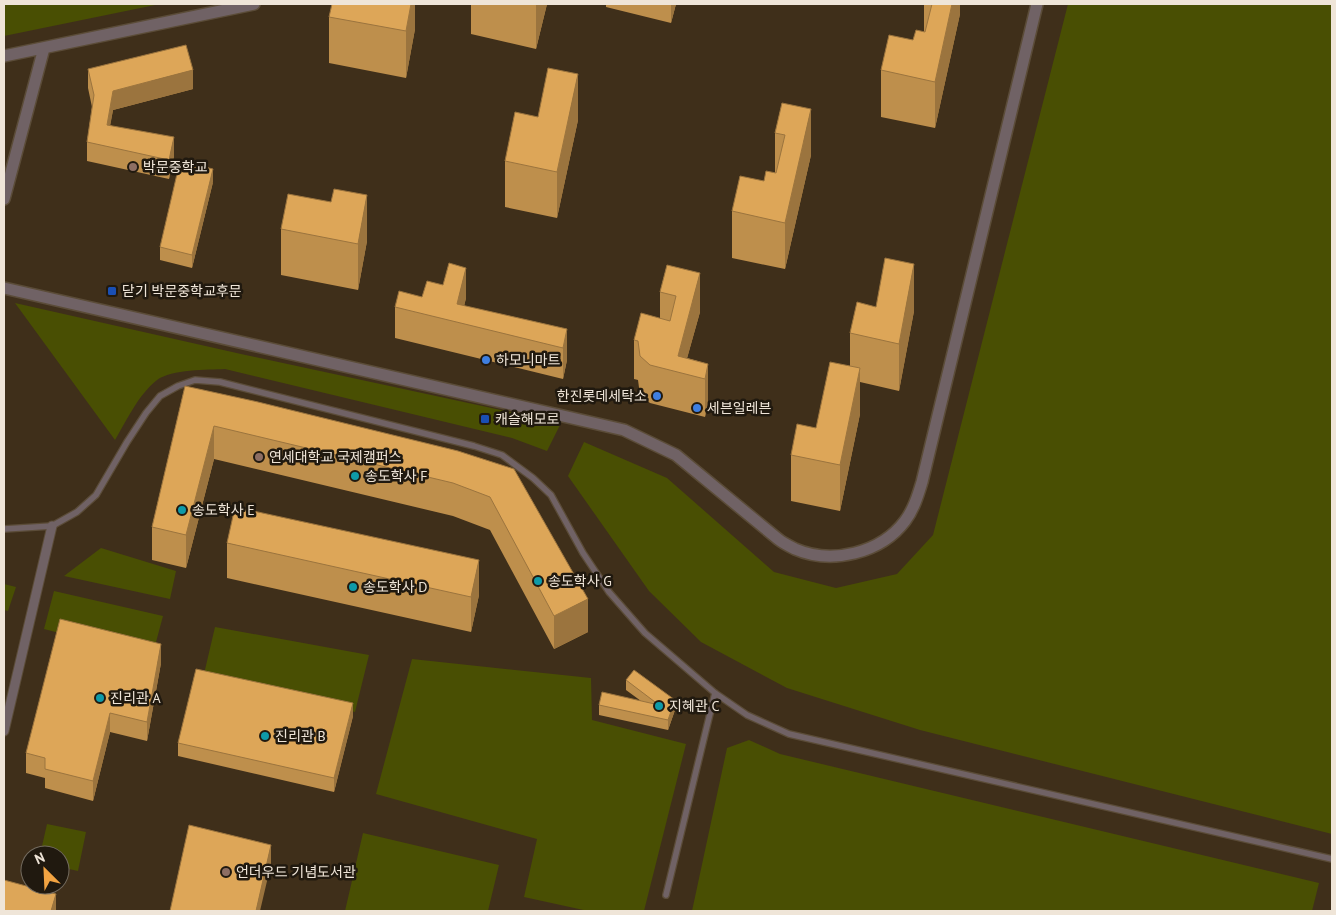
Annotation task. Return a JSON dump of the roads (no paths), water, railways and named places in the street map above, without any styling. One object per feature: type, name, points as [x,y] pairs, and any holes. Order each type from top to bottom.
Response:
[{"type":"street","points":[[4,56],[254,4]]},
{"type":"street","points":[[4,288],[624,430],[676,455],[778,540],[796,549],[816,555],[838,556],[857,553],[876,546],[892,535],[906,520],[922,482],[1037,4]]},
{"type":"street","points":[[4,199],[44,48]]},
{"type":"street","points":[[4,731],[52,526]]},
{"type":"lane","points":[[4,529],[52,526],[77,512],[96,495],[127,442],[160,396],[178,386],[195,380],[220,382],[502,455],[533,478],[551,495],[583,553],[609,592],[645,633],[715,694],[747,715],[789,734],[1332,858]]},
{"type":"lane","points":[[666,895],[715,694]]},
{"type":"place","name":"박문중학교","points":[[133,167]]},
{"type":"place","name":"닫기 박문중학교후문","points":[[112,291]]},
{"type":"place","name":"하모니마트","points":[[486,360]]},
{"type":"place","name":"한진롯데세탁소","points":[[657,396]]},
{"type":"place","name":"세븐일레븐","points":[[697,408]]},
{"type":"place","name":"캐슬해모로","points":[[485,419]]},
{"type":"place","name":"연세대학교 국제캠퍼스","points":[[259,457]]},
{"type":"place","name":"송도학사 F","points":[[355,476]]},
{"type":"place","name":"송도학사 E","points":[[182,510]]},
{"type":"place","name":"송도학사 G","points":[[538,581]]},
{"type":"place","name":"송도학사 D","points":[[353,587]]},
{"type":"place","name":"진리관 A","points":[[100,698]]},
{"type":"place","name":"지혜관 C","points":[[659,706]]},
{"type":"place","name":"진리관 B","points":[[265,736]]},
{"type":"place","name":"언더우드 기념도서관","points":[[226,872]]}]
